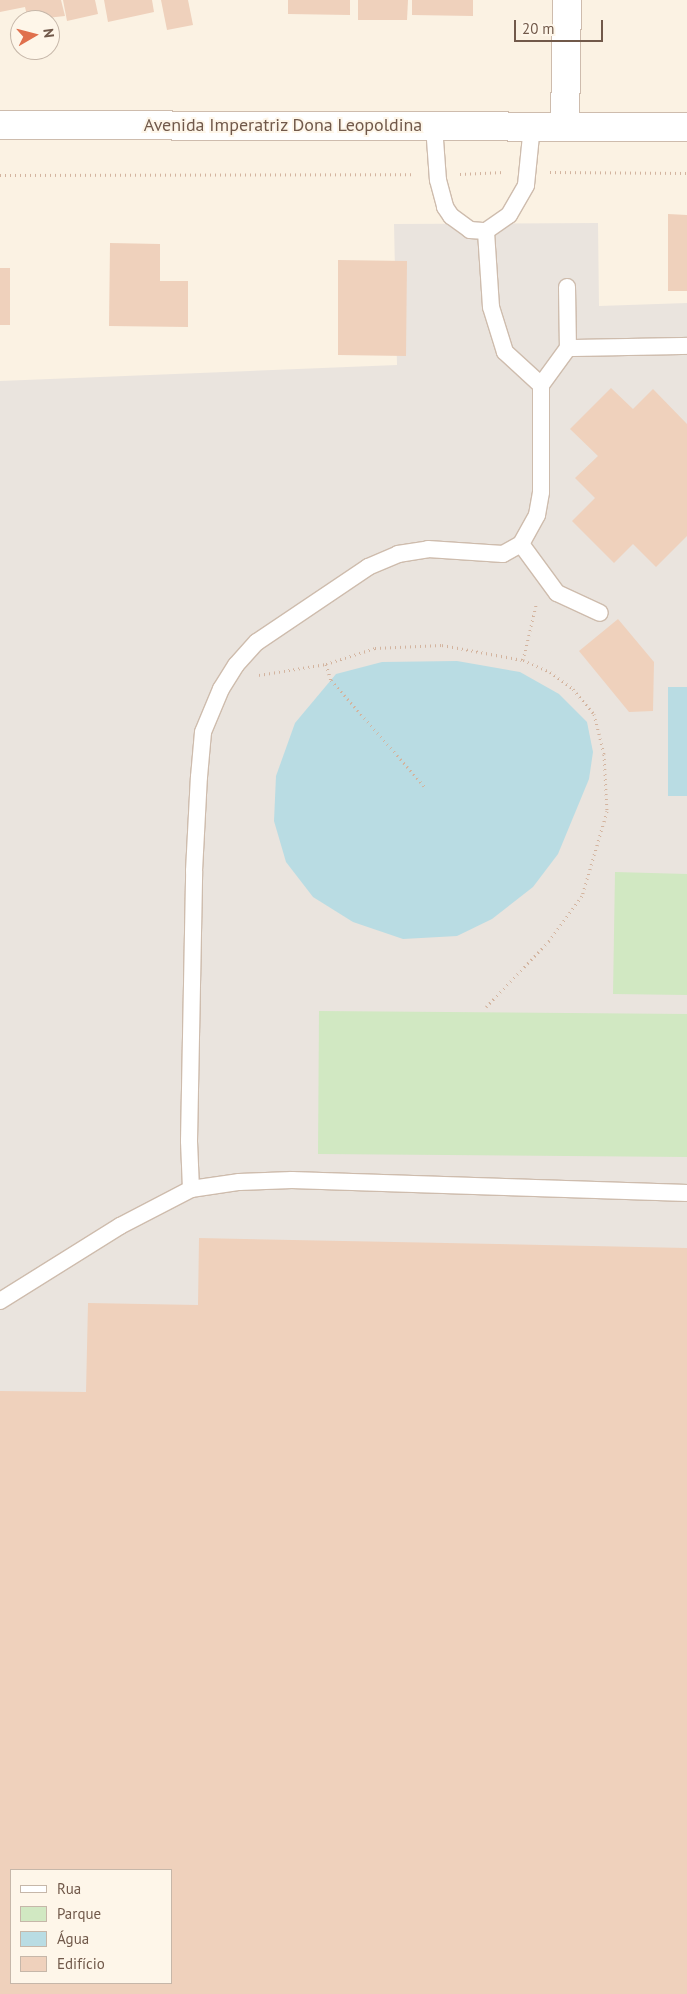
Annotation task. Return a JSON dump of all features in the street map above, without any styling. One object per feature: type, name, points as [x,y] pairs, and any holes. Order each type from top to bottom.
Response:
[{"type":"main road","points":[[565,126],[567,0]]},
{"type":"main road","name":"Avenida Imperatriz Dona Leopoldina","points":[[0,124],[687,127]]},
{"type":"lane","points":[[434,126],[438,174],[445,207],[451,216],[470,230],[486,231],[509,215],[526,185],[529,172],[532,126]]},
{"type":"lane","points":[[486,231],[491,307],[505,352],[541,384]]},
{"type":"lane","points":[[191,1189],[189,1141],[194,872],[203,732],[226,681],[257,642],[368,567],[398,554],[428,549],[503,554],[521,544],[537,515],[541,492],[541,384],[568,348],[567,287]]},
{"type":"lane","points":[[568,348],[687,346]]},
{"type":"lane","points":[[521,544],[540,573],[557,593],[600,613]]},
{"type":"lane","points":[[0,1301],[120,1226],[191,1189],[239,1182],[292,1180],[687,1193]]},
{"type":"path","points":[[0,176],[529,172],[687,173]]},
{"type":"path","points":[[523,660],[536,613],[540,573]]},
{"type":"path","points":[[226,681],[326,664],[375,648],[442,645],[523,660],[550,672],[573,689],[594,714],[604,754],[608,811],[582,896],[549,942],[486,1006]]},
{"type":"path","points":[[326,664],[331,680],[426,787]]},
{"type":"shaded area","points":[[598,223],[599,306],[687,303],[687,1994],[0,1994],[0,381],[397,365],[394,224]]},
{"type":"green space","points":[[615,872],[687,874],[687,995],[613,994]]},
{"type":"green space","points":[[319,1011],[687,1014],[687,1157],[318,1154]]},
{"type":"water","points":[[457,661],[520,672],[559,694],[587,722],[593,752],[589,779],[558,854],[533,887],[492,919],[457,936],[403,939],[353,922],[313,897],[286,862],[274,821],[276,776],[295,723],[336,674],[382,662]]},
{"type":"water","points":[[668,687],[687,687],[687,796],[668,796]]},
{"type":"building","points":[[0,0],[61,0],[65,16],[60,17],[60,10],[26,10],[25,7],[0,12]]},
{"type":"building","points":[[63,0],[95,0],[98,14],[67,21]]},
{"type":"building","points":[[104,0],[152,0],[154,12],[108,22]]},
{"type":"building","points":[[161,0],[188,0],[193,25],[167,30]]},
{"type":"building","points":[[288,0],[350,0],[350,15],[288,14]]},
{"type":"building","points":[[358,0],[408,0],[407,20],[358,20]]},
{"type":"building","points":[[412,0],[473,0],[473,16],[412,15]]},
{"type":"building","points":[[668,214],[687,215],[687,291],[668,291]]},
{"type":"building","points":[[110,243],[160,244],[160,281],[188,281],[188,327],[109,326]]},
{"type":"building","points":[[338,260],[407,261],[406,356],[338,355]]},
{"type":"building","points":[[0,268],[10,268],[10,325],[0,325]]},
{"type":"building","points":[[611,388],[633,409],[653,389],[687,424],[687,536],[656,567],[633,544],[614,563],[572,521],[595,498],[575,478],[598,456],[570,429]]},
{"type":"building","points":[[618,619],[654,662],[653,711],[629,712],[579,651]]},
{"type":"building","points":[[199,1238],[687,1248],[687,1994],[0,1994],[0,1391],[86,1392],[88,1303],[198,1305]]}]
